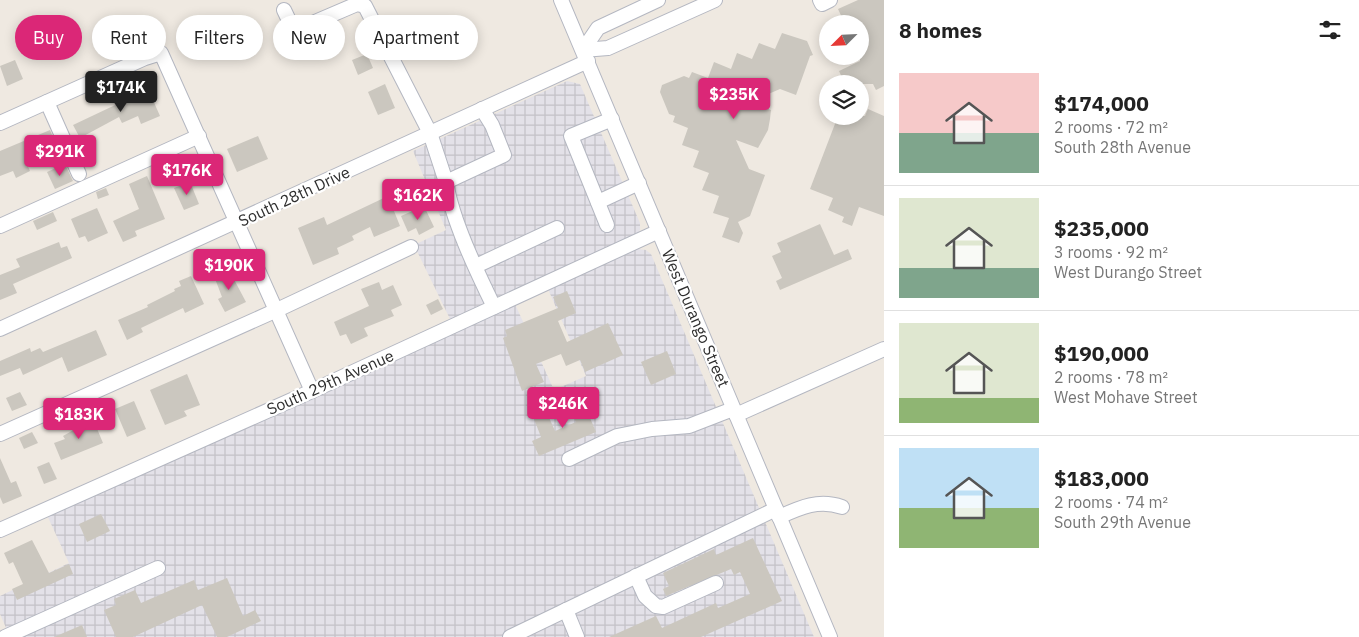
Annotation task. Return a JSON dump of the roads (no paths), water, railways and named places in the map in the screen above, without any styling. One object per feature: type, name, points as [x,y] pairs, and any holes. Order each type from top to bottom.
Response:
[{"type":"street","name":"West Durango Street","points":[[561,0],[586,55],[734,412],[778,513],[826,636]]},
{"type":"street","points":[[586,55],[598,28],[658,0]]},
{"type":"street","points":[[586,55],[608,48],[715,0]]},
{"type":"street","points":[[820,0],[822,4],[830,0]]},
{"type":"street","points":[[284,10],[294,31],[358,4],[365,6],[430,133],[446,182],[448,195],[494,307]]},
{"type":"street","points":[[0,124],[145,58],[161,53],[312,391]]},
{"type":"street","name":"South 28th Drive","points":[[0,329],[482,109],[586,55]]},
{"type":"street","points":[[47,102],[80,174]]},
{"type":"street","points":[[446,182],[504,155],[492,125],[482,109]]},
{"type":"street","points":[[607,225],[571,136],[612,119]]},
{"type":"street","points":[[0,226],[199,136]]},
{"type":"street","points":[[598,202],[639,183]]},
{"type":"street","points":[[476,266],[558,228]]},
{"type":"street","name":"South 29th Avenue","points":[[0,530],[312,391],[659,231]]},
{"type":"street","points":[[0,434],[277,310],[412,247]]},
{"type":"street","points":[[569,458],[617,436],[652,429],[689,426],[734,412],[884,348]]},
{"type":"street","points":[[510,637],[636,576],[778,513],[808,505],[836,501]]},
{"type":"street","points":[[4,637],[158,568]]},
{"type":"street","points":[[636,576],[645,596],[656,606],[663,607],[716,583]]},
{"type":"street","points":[[566,610],[578,637]]}]
